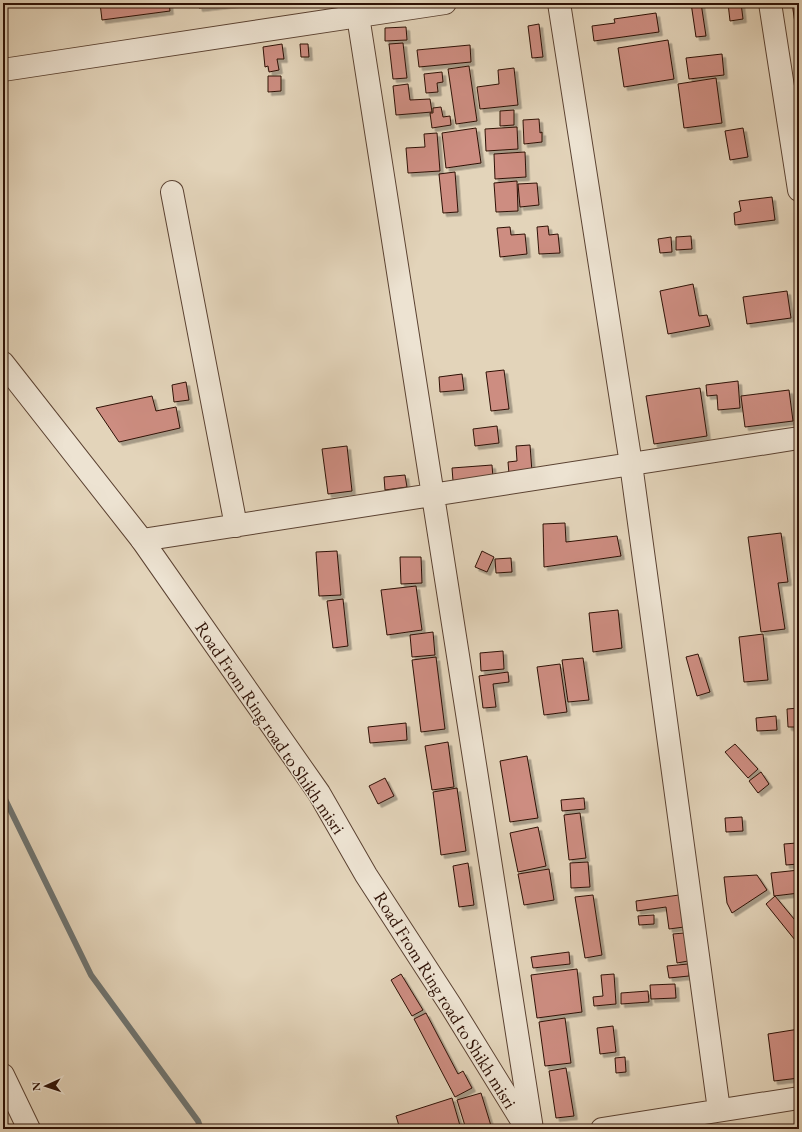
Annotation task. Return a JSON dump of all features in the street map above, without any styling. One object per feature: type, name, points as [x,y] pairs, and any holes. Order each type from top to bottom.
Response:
[{"type":"street","points":[[3,70],[444,3]]},
{"type":"street","points":[[559,3],[631,464],[719,1110]]},
{"type":"street","points":[[770,3],[799,190]]},
{"type":"street","points":[[358,16],[532,1129]]},
{"type":"street","points":[[172,192],[236,526]]},
{"type":"street","name":"Road From Ring road to Shikh misri","points":[[3,363],[142,540],[319,793],[366,875],[451,1006],[527,1129]]},
{"type":"street","points":[[142,540],[799,438]]},
{"type":"street","points":[[3,1075],[29,1129]]},
{"type":"street","points":[[602,1129],[799,1098]]},
{"type":"building","points":[[100,3],[169,3],[170,11],[102,20]]},
{"type":"building","points":[[198,3],[241,3],[199,8]]},
{"type":"building","points":[[691,3],[701,3],[706,36],[696,37]]},
{"type":"building","points":[[728,3],[741,3],[743,19],[730,21]]},
{"type":"building","points":[[792,3],[799,3],[799,22],[795,23]]},
{"type":"building","points":[[656,13],[659,32],[594,41],[592,26],[615,23],[614,19]]},
{"type":"building","points":[[539,24],[543,57],[532,58],[528,26]]},
{"type":"building","points":[[406,27],[407,40],[385,41],[385,28]]},
{"type":"building","points":[[668,40],[674,79],[624,87],[618,48]]},
{"type":"building","points":[[403,43],[407,78],[393,79],[389,44]]},
{"type":"building","points":[[282,44],[284,59],[277,59],[279,70],[269,72],[268,66],[265,67],[263,47]]},
{"type":"building","points":[[300,44],[308,44],[309,57],[301,57]]},
{"type":"building","points":[[470,45],[471,62],[419,67],[417,50]]},
{"type":"building","points":[[722,54],[724,75],[689,79],[686,58]]},
{"type":"building","points":[[469,66],[477,121],[456,124],[448,69]]},
{"type":"building","points":[[514,68],[518,105],[480,109],[477,87],[499,84],[498,70]]},
{"type":"building","points":[[442,72],[443,82],[437,83],[438,92],[426,93],[424,74]]},
{"type":"building","points":[[268,76],[281,76],[281,91],[268,92]]},
{"type":"building","points":[[716,78],[722,123],[684,128],[678,84]]},
{"type":"building","points":[[408,84],[410,100],[430,99],[432,112],[396,115],[393,86]]},
{"type":"building","points":[[441,107],[443,117],[450,116],[451,125],[432,128],[430,113],[433,113],[433,108]]},
{"type":"building","points":[[514,110],[514,125],[500,126],[500,111]]},
{"type":"building","points":[[539,119],[540,133],[542,132],[542,142],[524,144],[523,120]]},
{"type":"building","points":[[517,127],[518,149],[486,151],[485,129]]},
{"type":"building","points":[[476,128],[481,163],[446,168],[442,133]]},
{"type":"building","points":[[743,128],[748,157],[730,160],[725,131]]},
{"type":"building","points":[[437,133],[440,171],[408,173],[406,148],[425,147],[424,134]]},
{"type":"building","points":[[525,152],[526,177],[495,179],[494,154]]},
{"type":"building","points":[[455,172],[458,212],[443,213],[439,174]]},
{"type":"building","points":[[517,181],[518,211],[496,212],[494,183]]},
{"type":"building","points":[[537,183],[539,205],[520,207],[518,184]]},
{"type":"building","points":[[772,197],[775,220],[735,225],[734,213],[741,211],[739,201]]},
{"type":"building","points":[[548,226],[549,235],[558,234],[560,253],[539,254],[537,227]]},
{"type":"building","points":[[510,227],[511,235],[525,234],[527,254],[500,257],[497,228]]},
{"type":"building","points":[[691,236],[692,249],[676,250],[676,237]]},
{"type":"building","points":[[671,237],[672,252],[660,253],[658,239]]},
{"type":"building","points":[[693,284],[699,316],[707,315],[710,326],[668,334],[660,291]]},
{"type":"building","points":[[787,291],[791,318],[747,324],[743,297]]},
{"type":"building","points":[[504,370],[509,409],[491,411],[486,372]]},
{"type":"building","points":[[462,374],[464,390],[440,392],[439,377]]},
{"type":"building","points":[[738,381],[740,408],[718,410],[717,395],[707,396],[706,385]]},
{"type":"building","points":[[186,382],[189,400],[174,402],[172,385]]},
{"type":"building","points":[[700,388],[707,436],[654,444],[646,396]]},
{"type":"building","points":[[789,390],[793,421],[745,427],[741,396]]},
{"type":"building","points":[[152,396],[156,411],[176,407],[180,428],[119,442],[96,408]]},
{"type":"building","points":[[497,426],[499,443],[475,446],[473,429]]},
{"type":"building","points":[[530,445],[532,472],[509,474],[508,462],[517,461],[516,446]]},
{"type":"building","points":[[347,446],[352,491],[328,494],[322,449]]},
{"type":"building","points":[[492,465],[493,478],[453,481],[452,468]]},
{"type":"building","points":[[405,475],[407,487],[385,490],[384,477]]},
{"type":"building","points":[[565,523],[566,542],[617,536],[621,556],[544,567],[543,524]]},
{"type":"building","points":[[781,533],[788,582],[778,583],[785,629],[761,632],[748,537]]},
{"type":"building","points":[[337,551],[341,595],[319,596],[316,552]]},
{"type":"building","points":[[482,551],[494,557],[487,572],[475,567]]},
{"type":"building","points":[[400,557],[421,557],[422,583],[401,584]]},
{"type":"building","points":[[511,558],[512,572],[496,573],[495,559]]},
{"type":"building","points":[[416,586],[422,630],[387,635],[381,590]]},
{"type":"building","points":[[343,599],[348,646],[333,648],[327,601]]},
{"type":"building","points":[[618,610],[622,648],[593,652],[589,613]]},
{"type":"building","points":[[433,632],[435,655],[412,657],[410,635]]},
{"type":"building","points":[[763,634],[768,680],[744,682],[739,637]]},
{"type":"building","points":[[503,651],[504,669],[481,671],[480,653]]},
{"type":"building","points":[[698,654],[710,692],[697,696],[686,657]]},
{"type":"building","points":[[436,657],[445,729],[421,732],[412,660]]},
{"type":"building","points":[[583,658],[589,700],[568,702],[562,660]]},
{"type":"building","points":[[560,664],[567,712],[544,715],[537,667]]},
{"type":"building","points":[[508,672],[509,682],[493,684],[496,707],[483,708],[479,676]]},
{"type":"building","points":[[799,708],[799,727],[788,727],[787,709]]},
{"type":"building","points":[[776,716],[777,730],[757,731],[756,718]]},
{"type":"building","points":[[406,723],[407,740],[370,743],[368,727]]},
{"type":"building","points":[[448,742],[454,787],[432,790],[425,746]]},
{"type":"building","points":[[735,744],[758,769],[748,778],[725,752]]},
{"type":"building","points":[[527,756],[538,818],[510,822],[500,761]]},
{"type":"building","points":[[761,772],[769,784],[758,793],[749,781]]},
{"type":"building","points":[[385,778],[394,796],[378,804],[369,786]]},
{"type":"building","points":[[457,788],[466,851],[441,855],[433,792]]},
{"type":"building","points":[[584,798],[585,809],[562,811],[561,800]]},
{"type":"building","points":[[580,813],[586,858],[569,860],[564,815]]},
{"type":"building","points":[[742,817],[743,831],[726,832],[725,818]]},
{"type":"building","points":[[538,827],[546,866],[518,872],[510,833]]},
{"type":"building","points":[[797,843],[798,864],[786,865],[784,844]]},
{"type":"building","points":[[588,862],[590,887],[571,888],[570,863]]},
{"type":"building","points":[[468,863],[474,905],[459,907],[453,866]]},
{"type":"building","points":[[549,869],[554,900],[524,905],[518,874]]},
{"type":"building","points":[[799,870],[799,893],[774,896],[771,873]]},
{"type":"building","points":[[757,875],[767,890],[732,913],[727,903],[724,877]]},
{"type":"building","points":[[593,895],[602,955],[585,958],[575,897]]},
{"type":"building","points":[[679,895],[684,927],[669,929],[666,907],[637,911],[636,901]]},
{"type":"building","points":[[775,896],[799,925],[799,945],[766,904]]},
{"type":"building","points":[[654,915],[654,924],[639,925],[638,916]]},
{"type":"building","points":[[684,933],[688,961],[677,963],[673,934]]},
{"type":"building","points":[[569,952],[570,964],[533,968],[531,957]]},
{"type":"building","points":[[688,964],[689,976],[669,978],[667,966]]},
{"type":"building","points":[[577,969],[582,1012],[537,1018],[531,975]]},
{"type":"building","points":[[401,974],[423,1010],[412,1016],[391,980]]},
{"type":"building","points":[[614,974],[616,1004],[594,1006],[593,997],[603,996],[601,975]]},
{"type":"building","points":[[675,984],[676,998],[651,999],[650,985]]},
{"type":"building","points":[[648,991],[649,1002],[621,1004],[621,993]]},
{"type":"building","points":[[426,1013],[458,1074],[463,1071],[472,1088],[455,1097],[414,1019]]},
{"type":"building","points":[[565,1018],[571,1063],[545,1066],[539,1022]]},
{"type":"building","points":[[613,1026],[616,1052],[600,1054],[597,1028]]},
{"type":"building","points":[[799,1029],[799,1078],[774,1081],[768,1034]]},
{"type":"building","points":[[625,1057],[626,1072],[616,1073],[615,1058]]},
{"type":"building","points":[[566,1068],[574,1116],[556,1118],[549,1071]]},
{"type":"building","points":[[481,1093],[492,1129],[466,1129],[457,1100]]},
{"type":"building","points":[[452,1098],[461,1129],[400,1129],[396,1116]]},
{"type":"waterway","points":[[3,795],[91,975],[198,1121],[201,1129]]}]
